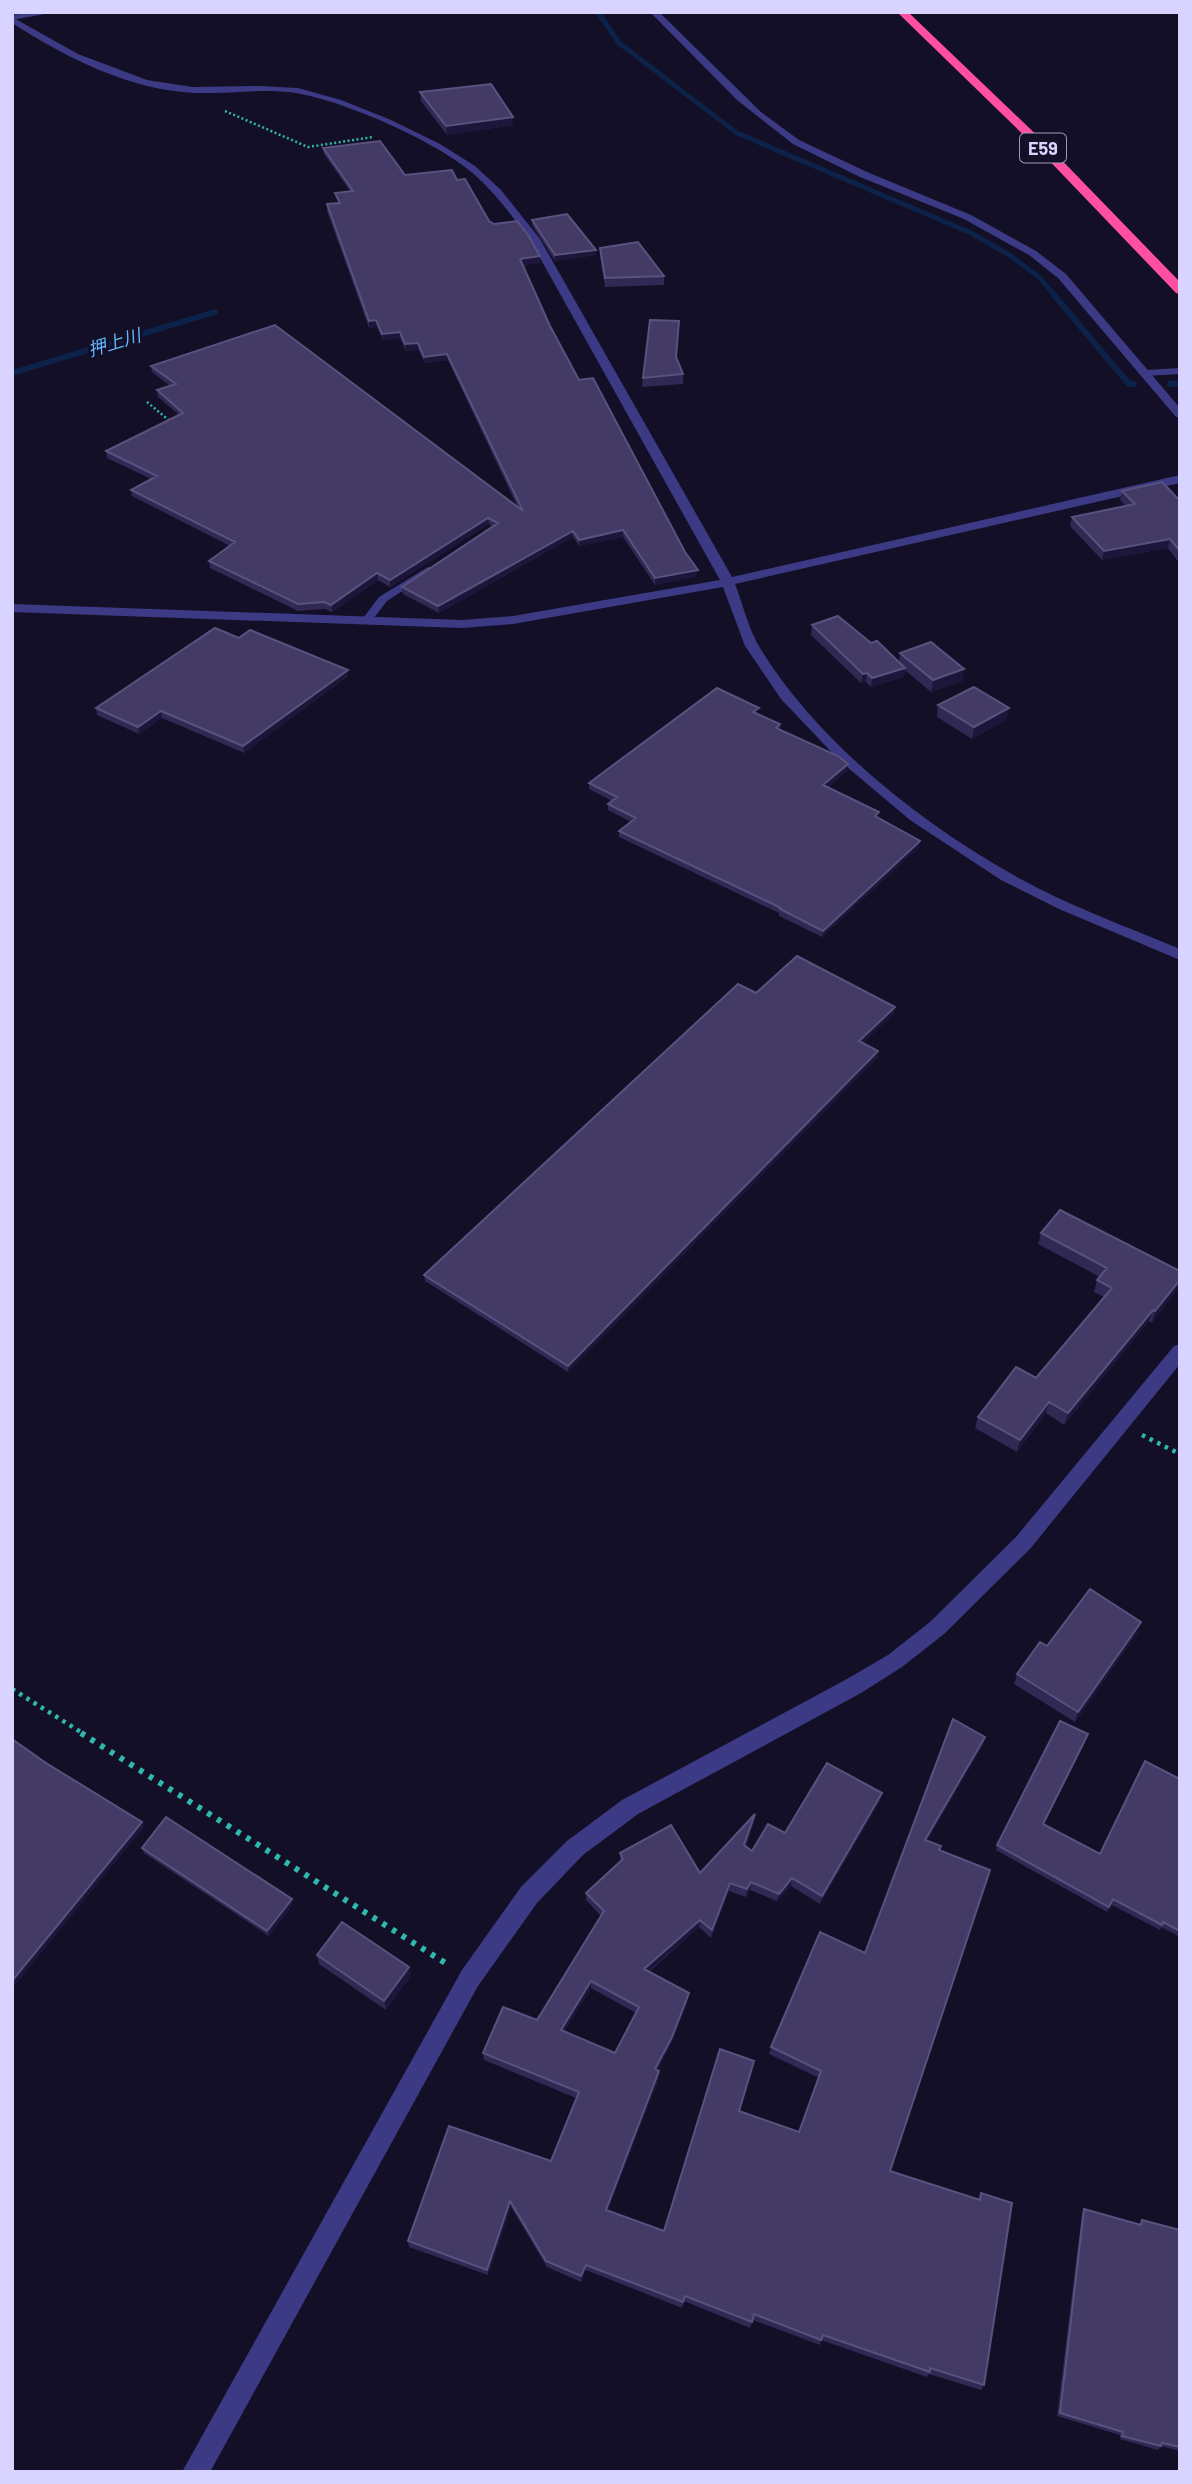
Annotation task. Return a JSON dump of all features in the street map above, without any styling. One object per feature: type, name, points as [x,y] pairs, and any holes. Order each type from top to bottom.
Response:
[{"type":"highway","name":"E59","points":[[902,12],[1109,213],[1180,290]]},
{"type":"street","points":[[12,18],[52,12]]},
{"type":"street","points":[[654,12],[757,113],[797,142],[979,223],[1043,259],[1062,276],[1180,415]]},
{"type":"street","points":[[12,18],[46,41],[75,56],[155,84],[190,90],[297,90],[337,101],[406,132],[472,168],[510,207],[535,239],[728,582],[752,646],[786,696],[845,758],[915,817],[1006,877],[1064,906],[1180,955]]},
{"type":"street","points":[[1145,373],[1180,371]]},
{"type":"street","points":[[12,608],[185,617],[462,624],[513,620],[728,582],[1180,479]]},
{"type":"street","points":[[195,2472],[470,1978],[529,1895],[575,1848],[630,1807],[854,1686],[895,1661],[937,1628],[1023,1543],[1180,1351]]},
{"type":"lane","points":[[366,621],[383,599],[437,564]]},
{"type":"path","points":[[222,110],[308,147],[406,132]]},
{"type":"path","points":[[147,402],[176,427]]},
{"type":"path","points":[[1119,1424],[1180,1454]]},
{"type":"path","points":[[12,1689],[470,1978]]},
{"type":"building","points":[[491,84],[513,117],[446,126],[420,92]]},
{"type":"building","points":[[380,141],[405,175],[452,170],[457,180],[465,179],[489,221],[494,224],[517,221],[528,235],[540,256],[520,259],[550,326],[579,380],[593,378],[685,552],[698,570],[655,578],[623,530],[579,540],[573,531],[438,606],[402,587],[498,523],[488,518],[390,580],[377,573],[331,605],[324,602],[298,604],[209,561],[235,542],[131,490],[157,476],[106,451],[183,413],[157,390],[176,384],[151,366],[275,325],[523,511],[447,354],[424,357],[418,343],[405,344],[400,332],[382,334],[376,320],[369,321],[327,204],[340,203],[335,193],[353,191],[323,148]]},
{"type":"building","points":[[567,214],[596,250],[555,255],[532,220]]},
{"type":"building","points":[[638,242],[664,276],[605,278],[600,248]]},
{"type":"building","points":[[650,320],[679,321],[676,357],[683,374],[643,378]]},
{"type":"building","points":[[1162,482],[1180,501],[1180,551],[1170,539],[1104,551],[1072,517],[1135,504],[1122,491]]},
{"type":"building","points":[[838,616],[871,643],[877,641],[905,668],[872,678],[867,673],[863,674],[812,625]]},
{"type":"building","points":[[215,628],[239,638],[250,630],[348,670],[243,746],[161,711],[138,727],[96,708]]},
{"type":"building","points":[[931,642],[964,669],[933,680],[900,653]]},
{"type":"building","points":[[974,687],[1009,708],[974,727],[938,705]]},
{"type":"building","points":[[717,688],[759,708],[753,712],[780,724],[776,728],[838,756],[848,764],[823,785],[879,812],[875,816],[920,841],[823,931],[781,908],[619,831],[636,818],[608,804],[617,797],[589,783]]},
{"type":"building","points":[[797,956],[895,1007],[859,1041],[878,1051],[568,1366],[424,1275],[738,984],[756,993]]},
{"type":"building","points":[[1060,1210],[1180,1271],[1180,1280],[1068,1413],[1049,1402],[1020,1440],[978,1417],[1016,1367],[1036,1378],[1112,1288],[1097,1280],[1107,1268],[1041,1233]]},
{"type":"building","points":[[1090,1589],[1141,1622],[1078,1712],[1017,1674],[1040,1642],[1047,1646]]},
{"type":"building","points":[[953,1719],[985,1737],[925,1840],[941,1846],[939,1850],[990,1870],[890,2171],[980,2200],[981,2193],[1012,2203],[984,2385],[930,2368],[930,2372],[823,2335],[821,2340],[754,2314],[752,2322],[685,2296],[683,2302],[586,2265],[581,2276],[546,2261],[510,2201],[487,2270],[408,2241],[449,2126],[551,2161],[579,2092],[483,2053],[503,2007],[537,2020],[604,1911],[586,1893],[623,1859],[620,1853],[671,1825],[700,1873],[755,1814],[744,1845],[752,1851],[768,1824],[785,1833],[827,1763],[882,1793],[822,1896],[792,1878],[779,1894],[751,1882],[747,1889],[730,1883],[712,1930],[700,1920],[644,1969],[689,1993],[672,2037],[655,2069],[659,2071],[606,2210],[664,2231],[720,2049],[754,2061],[739,2111],[799,2132],[821,2071],[771,2047],[820,1932],[865,1953]],"holes":[[[591,1981],[639,2007],[615,2053],[561,2030]]]},
{"type":"building","points":[[1060,1721],[1088,1734],[1043,1824],[1100,1854],[1145,1761],[1180,1779],[1180,1931],[1163,1922],[1162,1925],[1113,1899],[1109,1907],[997,1845]]},
{"type":"building","points":[[12,1739],[142,1822],[12,1981]]},
{"type":"building","points":[[166,1817],[292,1899],[267,1931],[142,1848]]},
{"type":"building","points":[[342,1922],[409,1967],[384,2001],[317,1955]]},
{"type":"building","points":[[1084,2209],[1141,2225],[1142,2220],[1180,2230],[1180,2447],[1162,2443],[1161,2446],[1122,2436],[1123,2432],[1060,2413]]},
{"type":"waterway","points":[[598,12],[619,43],[737,133],[971,233],[1011,256],[1039,277],[1055,296]]},
{"type":"waterway","points":[[1054,295],[1129,384],[1134,384]]},
{"type":"waterway","name":"押上川","points":[[12,373],[215,312]]},
{"type":"waterway","points":[[1170,384],[1180,383]]}]
